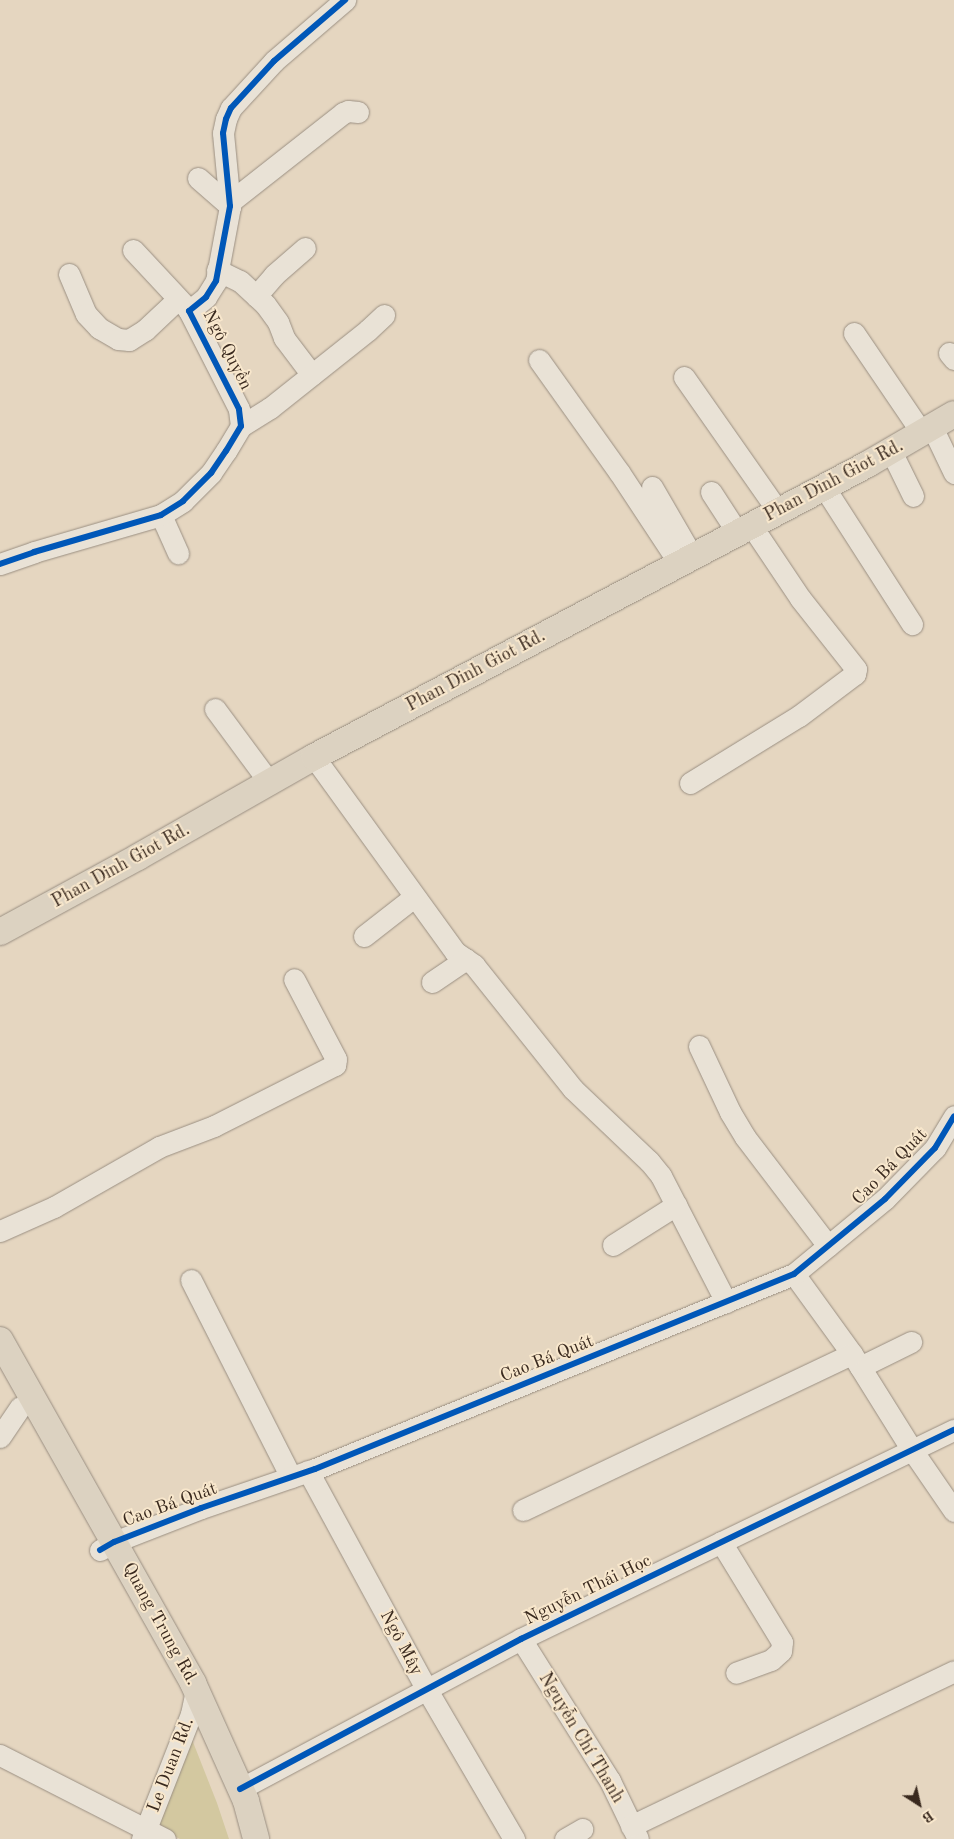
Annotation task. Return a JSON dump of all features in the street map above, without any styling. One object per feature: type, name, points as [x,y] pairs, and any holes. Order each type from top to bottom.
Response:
[{"type":"main road","name":"Phan Dinh Giot Rd.","points":[[0,932],[138,857],[314,757],[824,487],[936,425]]},
{"type":"main road","name":"Quang Trung Rd.","points":[[0,1340],[107,1546],[240,1788],[256,1839]]},
{"type":"main road","name":"Quang Trung Rd.","points":[[0,1371],[20,1407],[107,1546]]},
{"type":"main road","name":"Quang Trung Rd.","points":[[194,1702],[238,1839]]},
{"type":"street","name":"Ngô Quyền","points":[[241,426],[239,408],[184,305],[212,288],[217,270],[230,204],[223,133],[226,119],[231,108],[274,61],[345,0]]},
{"type":"street","points":[[198,178],[230,204],[343,113],[348,111],[358,112]]},
{"type":"street","points":[[256,296],[274,275],[305,248]]},
{"type":"street","points":[[69,274],[86,314],[99,328],[118,339],[129,340],[184,305],[133,250]]},
{"type":"street","points":[[217,270],[240,281],[256,296],[278,322],[284,338],[312,375]]},
{"type":"street","points":[[0,564],[34,552],[161,515],[183,501],[211,473],[241,426],[270,408],[384,315]]},
{"type":"street","points":[[854,333],[936,425],[954,473]]},
{"type":"street","points":[[539,360],[619,472],[686,559]]},
{"type":"street","points":[[684,377],[778,511]]},
{"type":"street","points":[[891,450],[912,496]]},
{"type":"street","points":[[652,487],[686,559]]},
{"type":"street","points":[[824,487],[912,624]]},
{"type":"street","points":[[690,782],[799,716],[855,674],[856,669],[744,529],[711,492]]},
{"type":"street","points":[[161,515],[178,553]]},
{"type":"street","points":[[215,709],[269,782]]},
{"type":"street","points":[[314,757],[455,952],[474,966],[572,1089],[650,1161],[661,1176],[726,1302]]},
{"type":"street","points":[[364,936],[414,897]]},
{"type":"street","points":[[432,982],[466,959]]},
{"type":"street","points":[[0,1231],[54,1207],[159,1147],[214,1126],[335,1065],[336,1059],[294,979]]},
{"type":"street","points":[[699,1046],[730,1112],[745,1137],[828,1246]]},
{"type":"street","name":"Cao Bá Quát","points":[[107,1546],[300,1474],[794,1274],[885,1199],[928,1154],[954,1116]]},
{"type":"street","points":[[613,1245],[676,1205]]},
{"type":"street","points":[[794,1274],[856,1360],[912,1450],[954,1510]]},
{"type":"street","name":"Ngô Mây","points":[[191,1280],[300,1474],[514,1839]]},
{"type":"street","points":[[523,1510],[856,1360],[911,1342]]},
{"type":"street","points":[[0,1437],[20,1407]]},
{"type":"street","name":"Nguyễn Thái Học","points":[[240,1788],[521,1639],[954,1430]]},
{"type":"street","points":[[721,1542],[782,1642],[782,1651],[771,1660],[736,1673]]},
{"type":"street","name":"Nguyễn Chí Thanh","points":[[521,1639],[610,1781],[635,1832]]},
{"type":"street","points":[[635,1832],[954,1672]]},
{"type":"street","name":"Le Duan Rd.","points":[[151,1836],[194,1702]]},
{"type":"street","points":[[0,1755],[151,1836]]},
{"type":"shaded area","points":[[191,1737],[229,1839],[180,1839],[155,1827]]},
{"type":"cycle path","points":[[0,564],[34,552],[161,515],[183,501],[211,473],[226,451],[241,426],[239,409],[189,311],[206,297],[216,281],[230,206],[223,133],[226,119],[231,108],[274,61],[345,0]]},
{"type":"cycle path","points":[[100,1550],[114,1542],[201,1508],[315,1469],[794,1274],[885,1199],[935,1148],[954,1116]]},
{"type":"cycle path","points":[[240,1789],[521,1639],[954,1430]]}]
